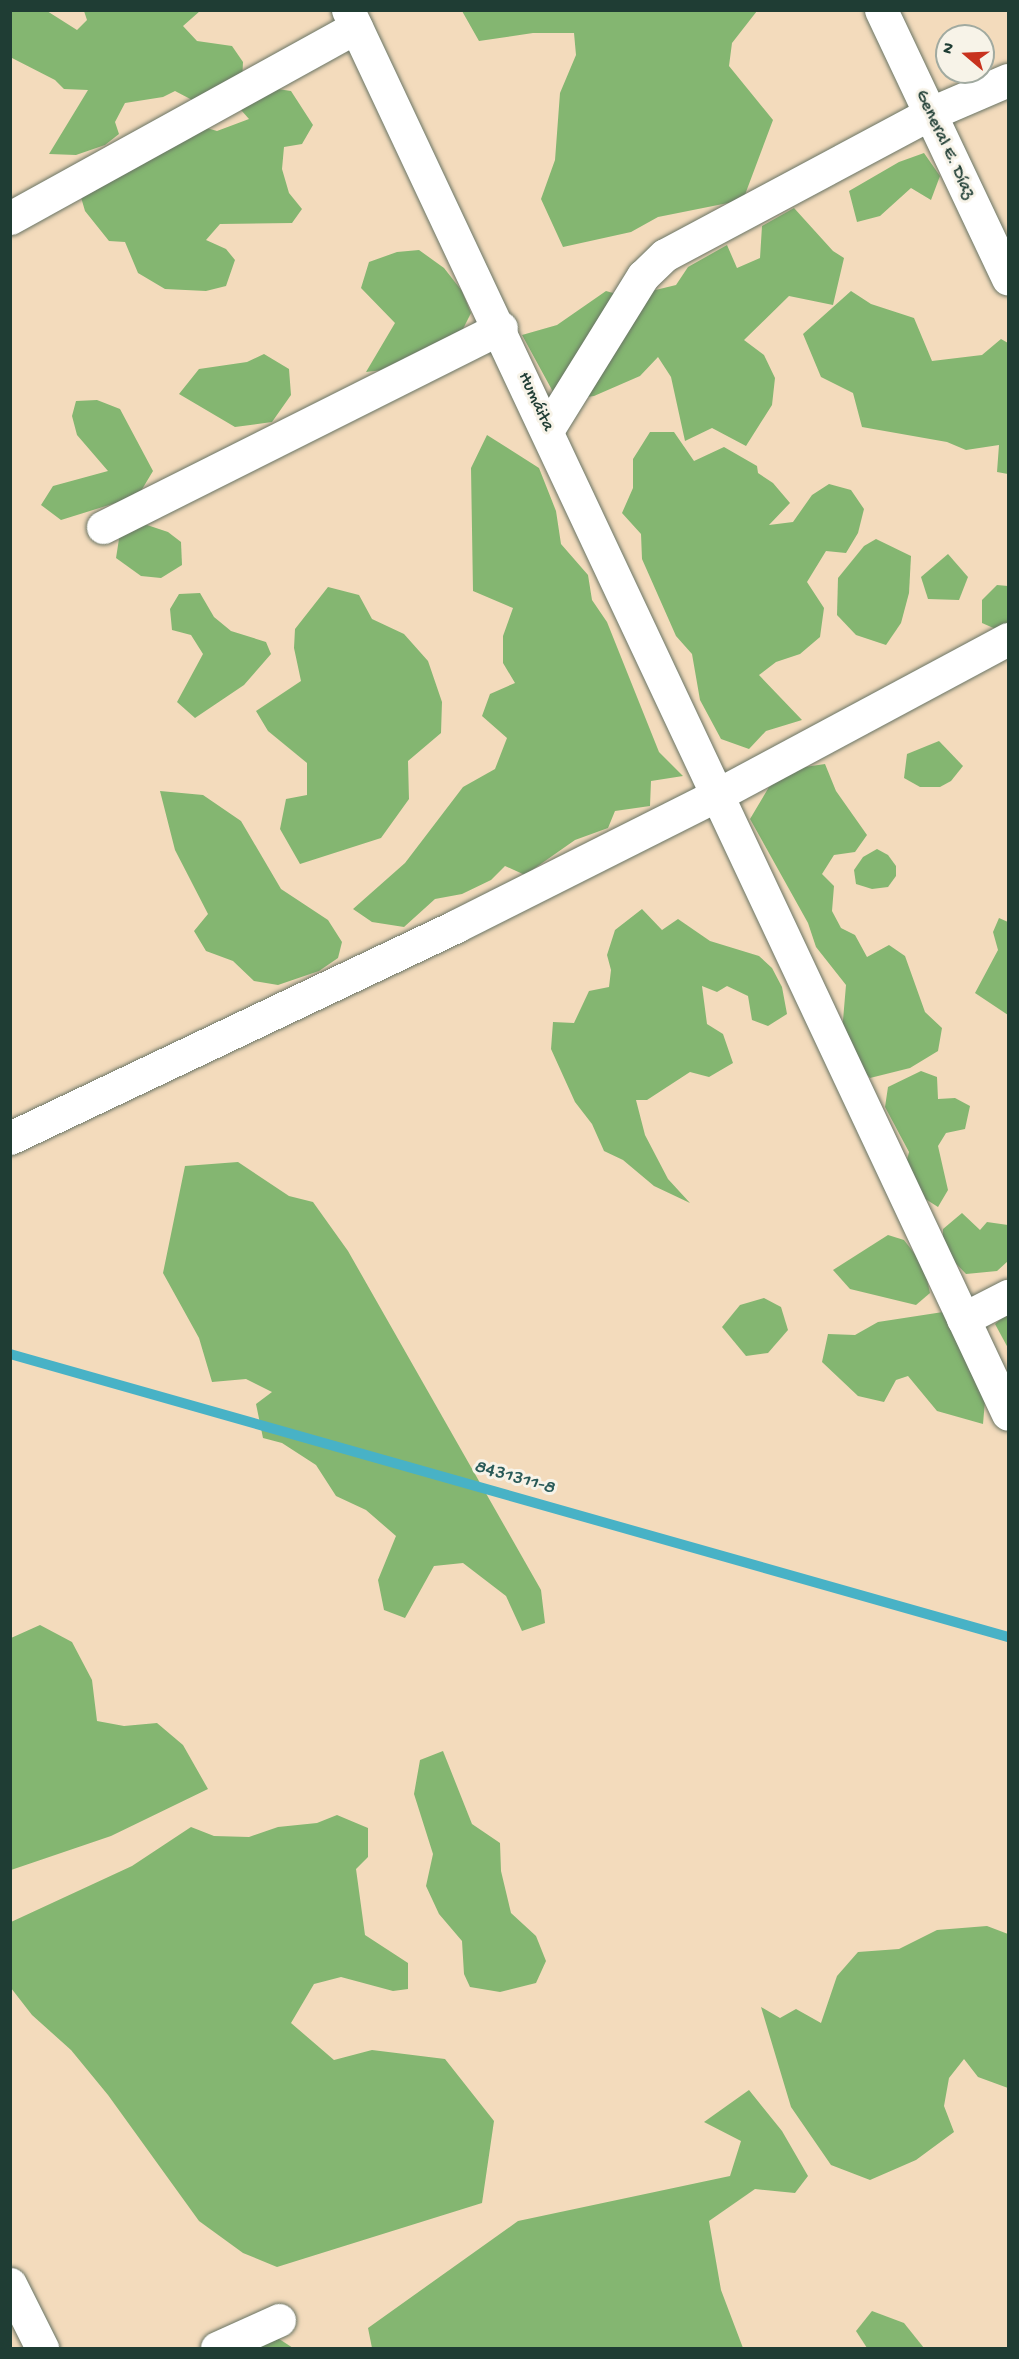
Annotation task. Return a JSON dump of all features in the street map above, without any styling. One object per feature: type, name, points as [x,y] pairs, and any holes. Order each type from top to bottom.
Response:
[{"type":"street","name":"General E. Díaz","points":[[881,10],[1008,279]]},
{"type":"street","points":[[10,218],[352,19]]},
{"type":"street","name":"Humáita","points":[[352,19],[501,328],[717,795],[1008,1414]]},
{"type":"street","points":[[548,429],[643,276],[665,255],[930,114],[1008,80]]},
{"type":"street","points":[[103,527],[501,328]]},
{"type":"street","points":[[10,1138],[456,926],[717,795],[1008,639]]},
{"type":"street","points":[[963,1319],[1008,1296]]},
{"type":"street","points":[[10,2284],[42,2349]]},
{"type":"street","points":[[217,2349],[279,2320]]},
{"type":"green space","points":[[10,11],[47,11],[77,30],[87,20],[84,11],[200,11],[183,26],[197,41],[232,46],[243,62],[242,83],[196,102],[175,91],[163,97],[125,103],[115,122],[119,134],[105,145],[76,155],[49,154],[88,90],[64,89],[55,80],[12,58]]},
{"type":"green space","points":[[462,11],[757,11],[732,43],[729,66],[773,120],[743,200],[658,217],[631,232],[563,247],[541,199],[555,160],[560,93],[576,55],[574,33],[533,33],[479,41]]},
{"type":"green space","points":[[251,85],[291,91],[313,125],[302,144],[284,147],[282,169],[289,193],[302,209],[292,223],[220,224],[206,240],[226,249],[235,260],[226,286],[206,291],[165,289],[138,273],[125,242],[109,241],[85,211],[78,187],[200,126],[217,131],[249,119],[234,102]]},
{"type":"green space","points":[[924,153],[940,176],[931,200],[911,188],[880,216],[857,222],[849,191],[899,162]]},
{"type":"green space","points":[[794,208],[833,251],[844,258],[833,305],[789,296],[744,340],[764,355],[775,378],[772,405],[746,446],[712,428],[685,441],[671,377],[658,357],[640,376],[594,396],[558,401],[522,335],[557,325],[606,291],[627,297],[676,285],[688,267],[727,245],[737,268],[760,258],[762,226]]},
{"type":"green space","points":[[419,250],[444,268],[462,291],[471,313],[461,333],[400,368],[366,372],[395,323],[361,288],[369,262],[397,252]]},
{"type":"green space","points":[[851,291],[871,304],[914,318],[932,361],[982,355],[1001,339],[1008,343],[1008,474],[997,472],[999,445],[966,450],[947,442],[862,427],[853,393],[821,377],[803,334]]},
{"type":"green space","points":[[264,354],[289,369],[291,395],[272,422],[235,427],[179,394],[199,369],[247,362]]},
{"type":"green space","points":[[97,400],[120,409],[153,471],[138,496],[61,520],[41,505],[53,486],[108,471],[77,435],[72,416],[76,401]]},
{"type":"green space","points":[[650,432],[674,432],[694,461],[724,447],[757,466],[758,473],[773,483],[790,503],[769,525],[793,522],[812,495],[829,484],[851,490],[864,509],[858,533],[846,553],[826,551],[807,582],[824,608],[820,637],[800,654],[776,662],[759,675],[802,720],[766,731],[749,749],[721,739],[700,700],[692,654],[676,636],[642,559],[641,534],[622,513],[633,488],[633,459]]},
{"type":"green space","points":[[487,435],[539,468],[556,511],[561,544],[588,575],[592,600],[607,622],[659,752],[683,776],[651,781],[650,806],[615,811],[608,828],[575,840],[525,875],[505,866],[491,880],[462,894],[435,899],[404,927],[372,922],[353,909],[405,863],[463,787],[495,769],[507,738],[482,716],[490,694],[515,683],[503,663],[503,636],[513,608],[473,591],[471,468]]},
{"type":"green space","points":[[147,525],[168,532],[181,542],[182,565],[161,578],[141,576],[116,558],[121,526]]},
{"type":"green space","points":[[876,539],[911,556],[909,593],[901,623],[886,645],[856,635],[837,615],[838,578],[864,546]]},
{"type":"green space","points":[[948,554],[968,577],[959,600],[928,599],[921,577]]},
{"type":"green space","points":[[997,585],[1008,586],[1008,626],[998,630],[982,623],[982,600]]},
{"type":"green space","points":[[328,587],[359,595],[372,619],[404,634],[428,661],[442,702],[441,733],[408,761],[409,799],[381,838],[300,864],[280,829],[286,799],[307,795],[307,763],[268,731],[256,711],[301,681],[294,648],[295,629]]},
{"type":"green space","points":[[200,593],[214,617],[231,631],[266,642],[271,654],[244,685],[195,718],[177,702],[203,654],[191,635],[172,630],[170,609],[179,594]]},
{"type":"green space","points":[[939,741],[963,766],[951,781],[940,787],[920,787],[904,778],[907,754]]},
{"type":"green space","points":[[825,764],[836,791],[867,835],[855,852],[834,855],[822,874],[834,886],[832,911],[841,928],[855,935],[867,957],[889,945],[905,956],[925,1012],[942,1028],[938,1051],[910,1068],[870,1078],[855,1061],[842,1032],[846,985],[816,947],[808,923],[750,819],[769,787],[798,768]]},
{"type":"green space","points":[[160,791],[203,795],[241,821],[281,889],[328,920],[342,942],[338,958],[319,971],[278,985],[254,981],[233,961],[206,951],[194,931],[208,914],[175,850]]},
{"type":"green space","points":[[877,849],[888,855],[896,866],[896,876],[888,887],[872,889],[856,884],[854,870],[863,857]]},
{"type":"green space","points":[[642,909],[662,930],[678,919],[710,941],[759,956],[772,968],[782,987],[787,1014],[768,1026],[752,1020],[748,996],[727,986],[717,992],[702,986],[707,1024],[723,1034],[733,1063],[709,1077],[690,1072],[647,1100],[636,1100],[645,1135],[668,1179],[690,1203],[654,1186],[623,1160],[604,1151],[592,1124],[575,1102],[551,1049],[553,1022],[574,1023],[589,991],[609,987],[611,970],[607,955],[615,930]]},
{"type":"green space","points":[[999,918],[1008,922],[1008,1015],[975,993],[998,950],[993,932]]},
{"type":"green space","points":[[921,1071],[937,1077],[938,1099],[955,1098],[970,1106],[965,1129],[946,1133],[938,1146],[948,1190],[938,1207],[916,1193],[904,1172],[909,1152],[885,1107],[888,1087]]},
{"type":"green space","points":[[238,1162],[289,1196],[313,1202],[348,1251],[541,1590],[545,1623],[522,1631],[506,1596],[463,1563],[434,1566],[405,1618],[384,1610],[378,1580],[396,1536],[366,1510],[336,1496],[316,1465],[282,1443],[263,1438],[256,1404],[272,1392],[246,1379],[212,1382],[199,1338],[163,1273],[185,1166]]},
{"type":"green space","points":[[962,1213],[980,1230],[987,1222],[1008,1225],[1008,1261],[997,1271],[966,1274],[943,1250],[943,1229]]},
{"type":"green space","points":[[888,1235],[904,1240],[924,1266],[930,1293],[916,1305],[850,1289],[833,1270]]},
{"type":"green space","points":[[764,1298],[781,1307],[788,1330],[768,1353],[746,1356],[722,1327],[740,1305]]},
{"type":"green space","points":[[943,1312],[986,1389],[983,1424],[937,1411],[908,1376],[896,1380],[884,1402],[858,1396],[822,1362],[828,1334],[855,1335],[878,1322]]},
{"type":"green space","points":[[1008,1313],[1008,1348],[995,1324]]},
{"type":"green space","points":[[40,1625],[72,1642],[92,1680],[97,1721],[124,1726],[157,1723],[183,1745],[208,1789],[111,1836],[11,1870],[11,1638]]},
{"type":"green space","points":[[443,1751],[472,1824],[500,1843],[501,1871],[511,1913],[536,1936],[546,1961],[536,1983],[500,1992],[470,1987],[464,1974],[462,1941],[439,1914],[426,1886],[433,1854],[414,1794],[420,1760]]},
{"type":"green space","points":[[337,1815],[368,1828],[368,1857],[356,1869],[365,1935],[408,1963],[408,1989],[393,1991],[341,1977],[314,1984],[291,2023],[334,2060],[372,2050],[445,2059],[494,2121],[482,2203],[277,2267],[243,2253],[199,2221],[108,2095],[71,2050],[32,2015],[11,1988],[11,1922],[132,1866],[191,1827],[214,1836],[249,1837],[278,1827],[317,1823]]},
{"type":"green space","points":[[987,1926],[1008,1934],[1008,2088],[978,2077],[964,2059],[949,2078],[944,2106],[954,2132],[916,2160],[870,2180],[831,2165],[791,2107],[761,2007],[780,2018],[796,2009],[821,2023],[837,1976],[858,1952],[899,1949],[937,1930]]},
{"type":"green space","points":[[749,2090],[782,2131],[808,2176],[795,2193],[755,2189],[709,2221],[721,2290],[743,2348],[372,2348],[368,2328],[518,2221],[730,2176],[741,2141],[704,2122]]},
{"type":"green space","points":[[872,2311],[904,2323],[924,2348],[867,2348],[856,2331]]},
{"type":"green space","points":[[273,2335],[293,2348],[245,2348]]},
{"type":"waterway","name":"8431311-8","points":[[10,1354],[1008,1637]]}]
